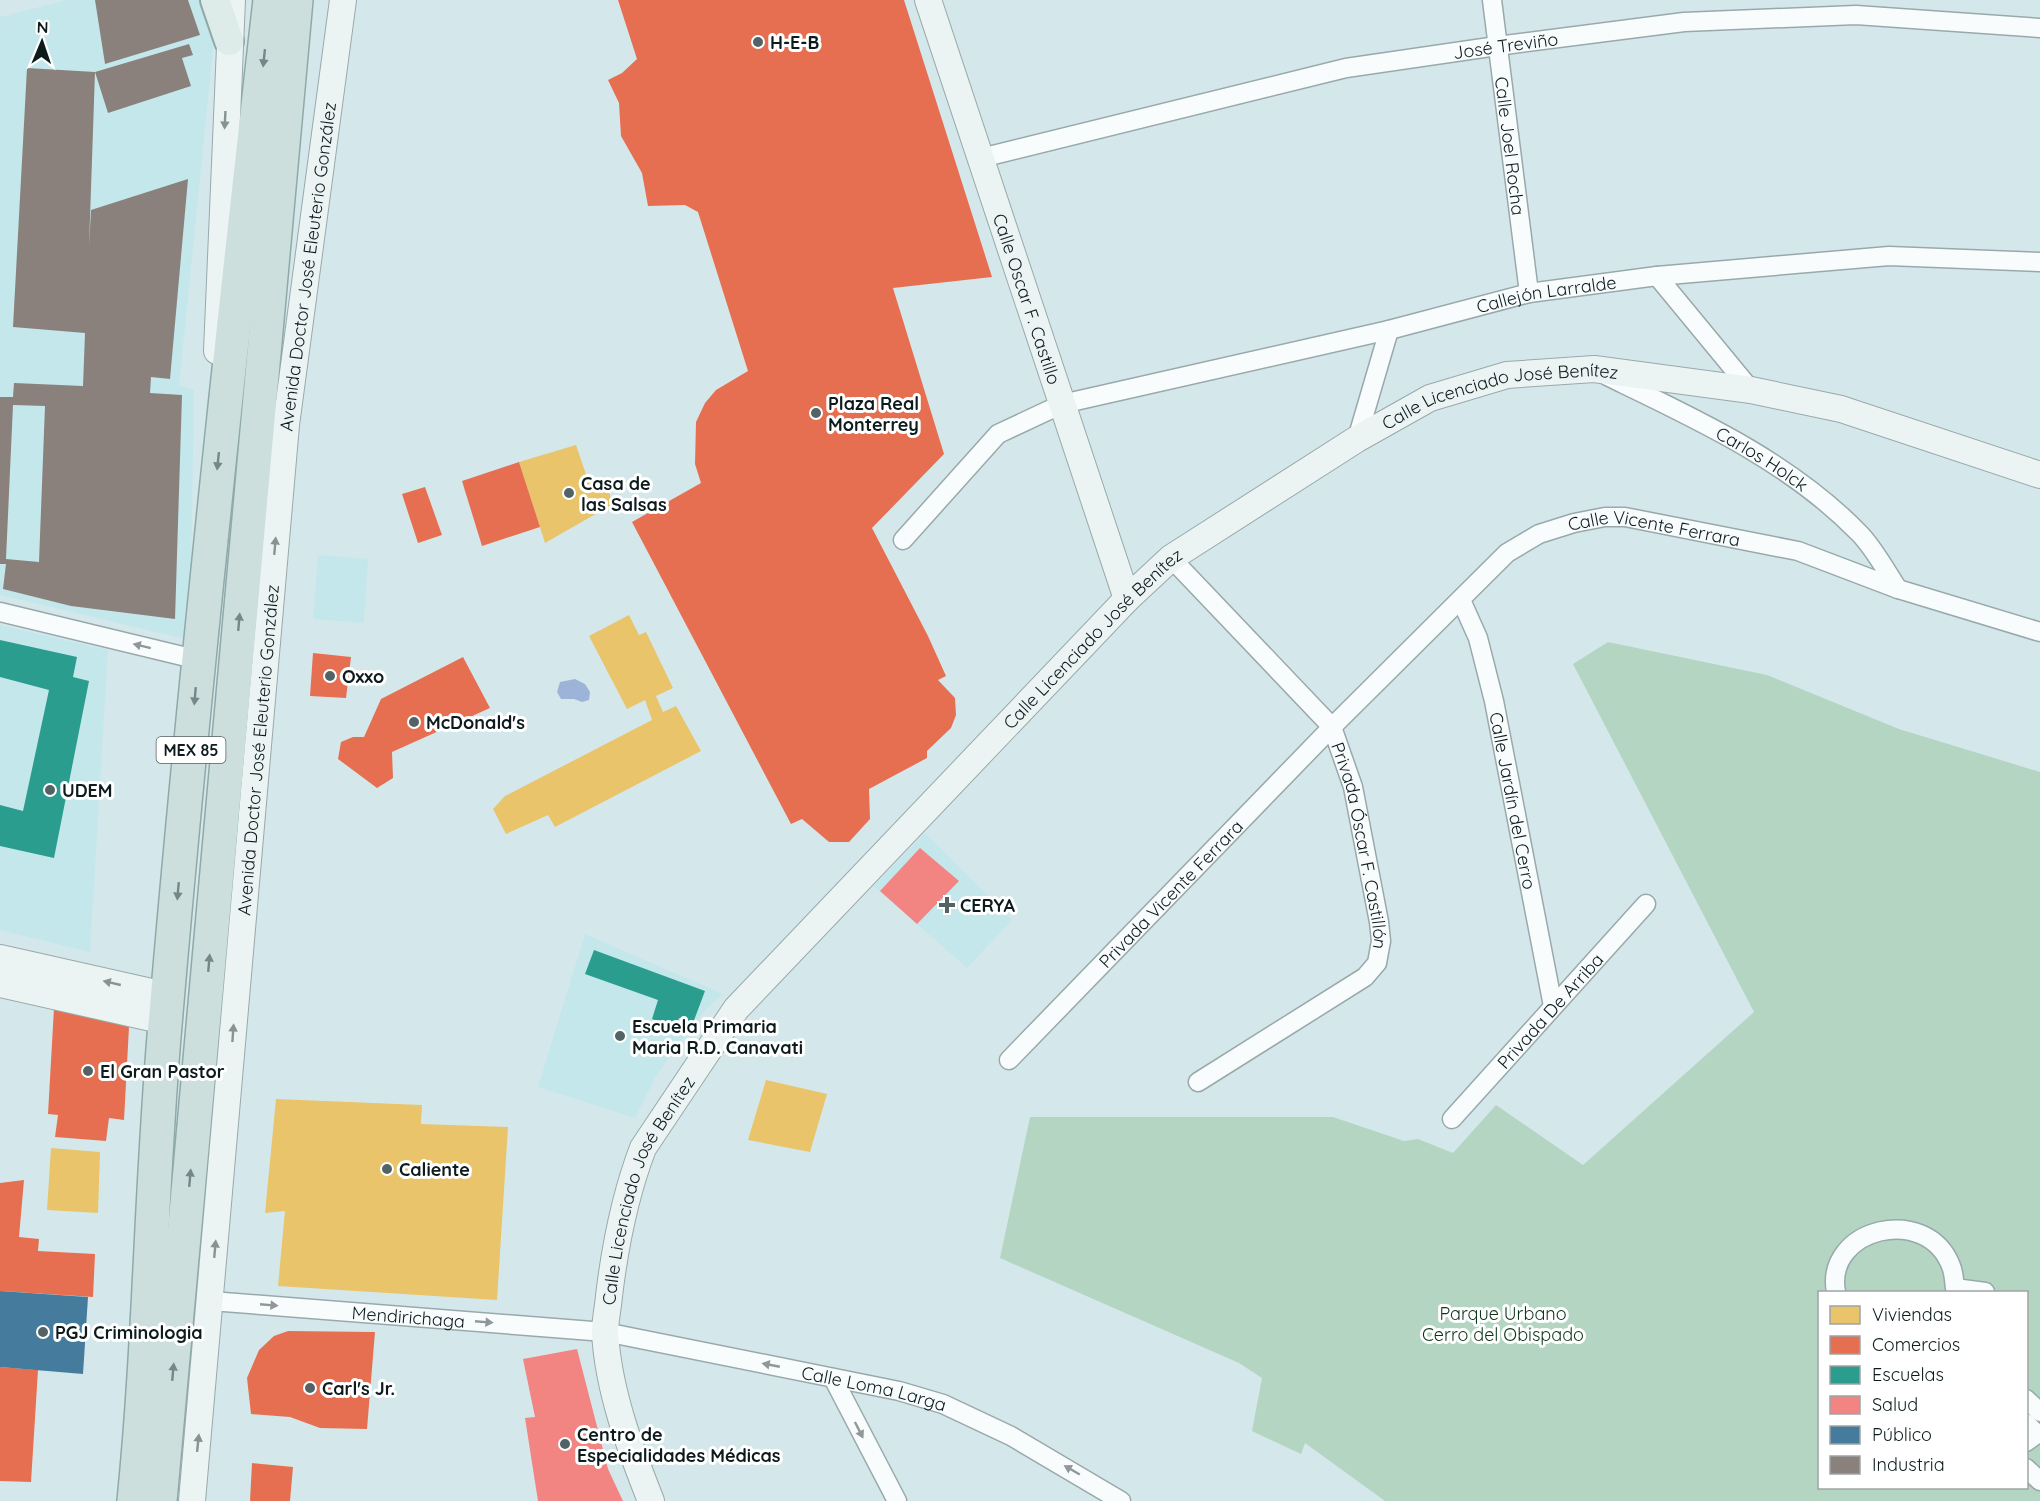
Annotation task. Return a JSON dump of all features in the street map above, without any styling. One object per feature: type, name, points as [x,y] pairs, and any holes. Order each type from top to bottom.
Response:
[{"type":"highway","name":"MEX 85","points":[[134,1501],[142,1428],[167,1009],[223,419],[270,0]]},
{"type":"highway","name":"Avenida Doctor José Eleuterio González","points":[[160,1501],[296,0]]},
{"type":"main road","points":[[215,0],[229,41]]},
{"type":"street","points":[[223,419],[216,385],[232,0]]},
{"type":"street","name":"Avenida Doctor José Eleuterio González","points":[[192,1501],[286,425],[343,0]]},
{"type":"street","name":"Calle Oscar F. Castillo","points":[[928,0],[1127,599]]},
{"type":"street","name":"Calle Joel Rocha","points":[[1492,0],[1529,293]]},
{"type":"street","name":"José Treviño","points":[[981,158],[1346,68],[1684,22],[1856,15],[2040,28]]},
{"type":"street","name":"Callejón Larralde","points":[[903,540],[998,434],[1062,404],[1389,330],[1529,293],[1657,276],[1889,256],[2040,262]]},
{"type":"street","points":[[1657,276],[1751,390]]},
{"type":"street","points":[[1357,439],[1389,330]]},
{"type":"street","name":"Calle Licenciado José Benítez","points":[[651,1501],[628,1441],[614,1386],[605,1332],[613,1264],[631,1182],[643,1148],[736,1009],[1127,599],[1171,558],[1357,439],[1430,398],[1507,375],[1594,369],[1751,390],[1841,409],[2038,466]]},
{"type":"street","name":"Carlos Holck","points":[[1594,369],[1712,426],[1814,491],[1861,534],[1898,589]]},
{"type":"street","name":"Calle Vicente Ferrara","points":[[1332,727],[1507,553],[1539,534],[1574,523],[1605,517],[1624,517],[1798,551],[1898,589],[2040,632]]},
{"type":"street","points":[[1171,558],[1332,727]]},
{"type":"street","name":"Calle Jardín del Cerro","points":[[1461,600],[1478,638],[1494,701],[1553,1006]]},
{"type":"street","points":[[0,612],[199,660]]},
{"type":"street","name":"Privada Vicente Ferrara","points":[[1009,1060],[1332,727]]},
{"type":"street","name":"Privada Óscar F. Castillón","points":[[1198,1082],[1365,977],[1377,963],[1381,941],[1374,889],[1353,787],[1332,727]]},
{"type":"street","name":"Privada De Arriba","points":[[1452,1119],[1646,904]]},
{"type":"street","points":[[0,958],[167,1009]]},
{"type":"street","points":[[0,984],[167,1009]]},
{"type":"street","points":[[1836,1291],[1840,1263],[1853,1244],[1873,1232],[1896,1227],[1919,1232],[1938,1246],[1951,1266],[1955,1288],[1973,1291]]},
{"type":"street","name":"Mendirichaga","points":[[211,1300],[605,1332]]},
{"type":"street","name":"Calle Loma Larga","points":[[605,1332],[899,1391],[943,1404],[1011,1436],[1121,1501]]},
{"type":"street","points":[[833,1378],[897,1501]]},
{"type":"street","points":[[2028,1401],[2040,1412]]},
{"type":"street","points":[[2028,1425],[2037,1434],[2028,1441]]},
{"type":"street","points":[[2028,1470],[2040,1481]]},
{"type":"shaded area","points":[[67,0],[204,0],[213,49],[179,386],[194,390],[190,640],[0,595],[0,17]]},
{"type":"shaded area","points":[[318,555],[368,559],[364,623],[313,619]]},
{"type":"shaded area","name":"UDEM","points":[[0,625],[108,650],[90,952],[0,930]]},
{"type":"shaded area","name":"CERYA","points":[[925,833],[1012,920],[967,968],[874,886]]},
{"type":"shaded area","name":"Escuela Primaria Maria R.D. Canavati","points":[[585,934],[723,994],[708,1007],[676,1047],[656,1076],[635,1118],[538,1087]]},
{"type":"green space","name":"Parque Urbano Cerro del Obispado","points":[[1608,642],[1767,675],[1899,729],[2040,772],[2040,1501],[1385,1501],[1305,1443],[1301,1454],[1252,1431],[1262,1378],[1239,1363],[1000,1258],[1030,1117],[1333,1117],[1404,1141],[1418,1139],[1453,1153],[1496,1105],[1583,1165],[1754,1012],[1573,664]]},
{"type":"water","points":[[575,679],[585,684],[590,692],[589,700],[582,702],[574,699],[561,699],[557,692],[560,682]]},
{"type":"building: Viviendas","name":"Casa de las Salsas","points":[[576,445],[589,483],[604,478],[613,504],[545,543],[519,462]]},
{"type":"building: Viviendas","points":[[629,615],[639,635],[646,632],[673,688],[656,696],[663,712],[676,706],[701,751],[555,827],[548,815],[506,834],[493,809],[505,796],[652,720],[645,700],[627,709],[589,636]]},
{"type":"building: Viviendas","points":[[766,1080],[827,1094],[810,1152],[748,1140]]},
{"type":"building: Viviendas","name":"Caliente","points":[[276,1099],[422,1105],[421,1124],[508,1127],[497,1300],[278,1286],[285,1211],[265,1213]]},
{"type":"building: Viviendas","points":[[51,1148],[100,1152],[98,1213],[47,1210]]},
{"type":"building: Comercios","name":"Plaza Real Monterrey","points":[[618,0],[904,0],[992,277],[893,288],[944,454],[872,528],[946,676],[938,680],[955,698],[956,715],[951,728],[927,751],[927,758],[869,789],[870,819],[849,842],[829,842],[802,819],[791,824],[632,522],[701,483],[695,464],[696,422],[705,403],[716,390],[748,371],[698,212],[685,205],[648,206],[642,173],[621,136],[619,103],[608,80],[622,73],[637,59]]},
{"type":"building: Comercios","points":[[519,462],[540,527],[482,546],[462,481]]},
{"type":"building: Comercios","points":[[425,487],[442,535],[418,543],[402,494]]},
{"type":"building: Comercios","name":"Oxxo","points":[[313,653],[351,657],[346,698],[310,696]]},
{"type":"building: Comercios","name":"McDonald's","points":[[463,657],[490,708],[392,752],[393,778],[377,788],[338,759],[341,742],[353,737],[364,737],[381,699]]},
{"type":"building: Comercios","name":"El Gran Pastor","points":[[54,1008],[129,1027],[124,1120],[109,1118],[106,1141],[55,1137],[58,1115],[48,1114]]},
{"type":"building: Comercios","points":[[24,1180],[19,1237],[39,1239],[38,1251],[95,1254],[93,1297],[0,1291],[0,1183]]},
{"type":"building: Comercios","name":"Carl's Jr.","points":[[288,1331],[375,1332],[367,1429],[320,1428],[290,1417],[251,1414],[247,1378],[259,1350],[274,1336]]},
{"type":"building: Comercios","points":[[0,1367],[38,1370],[31,1482],[0,1481]]},
{"type":"building: Comercios","points":[[252,1463],[293,1467],[290,1501],[250,1501]]},
{"type":"building: Escuelas","points":[[0,640],[77,657],[73,677],[89,681],[54,858],[0,846],[0,805],[23,811],[49,690],[0,677]]},
{"type":"building: Escuelas","points":[[594,950],[705,991],[693,1023],[679,1018],[676,1028],[652,1019],[658,1000],[585,974]]},
{"type":"building: Salud","points":[[920,848],[959,881],[917,924],[880,891]]},
{"type":"building: Salud","name":"Centro de Especialidades Médicas","points":[[577,1349],[608,1469],[623,1501],[538,1501],[525,1418],[535,1417],[523,1359]]},
{"type":"building: Público","name":"PGJ Criminologia","points":[[0,1291],[88,1297],[83,1374],[0,1367]]},
{"type":"building: Industria","points":[[95,0],[188,0],[200,35],[105,64]]},
{"type":"building: Industria","points":[[189,44],[193,55],[182,58],[191,86],[108,113],[95,72]]},
{"type":"building: Industria","points":[[27,68],[95,72],[89,247],[91,210],[188,179],[170,379],[151,377],[150,393],[182,395],[175,619],[71,606],[3,589],[6,564],[0,564],[0,397],[13,397],[14,383],[83,386],[85,333],[13,327]],"holes":[[[13,405],[45,406],[39,562],[6,559]]]},
{"type":"place","name":"H-E-B","points":[[758,42]]},
{"type":"place","name":"Plaza Real Monterrey","points":[[816,413]]},
{"type":"place","name":"Casa de las Salsas","points":[[569,493]]},
{"type":"place","name":"Oxxo","points":[[330,676]]},
{"type":"place","name":"McDonald's","points":[[414,722]]},
{"type":"place","name":"UDEM","points":[[50,790]]},
{"type":"place","name":"CERYA","points":[[947,905]]},
{"type":"place","name":"Escuela Primaria Maria R.D. Canavati","points":[[620,1036]]},
{"type":"place","name":"El Gran Pastor","points":[[88,1071]]},
{"type":"place","name":"Caliente","points":[[387,1169]]},
{"type":"place","name":"PGJ Criminologia","points":[[43,1332]]},
{"type":"place","name":"Carl's Jr.","points":[[310,1388]]},
{"type":"place","name":"Centro de Especialidades Médicas","points":[[565,1444]]}]
